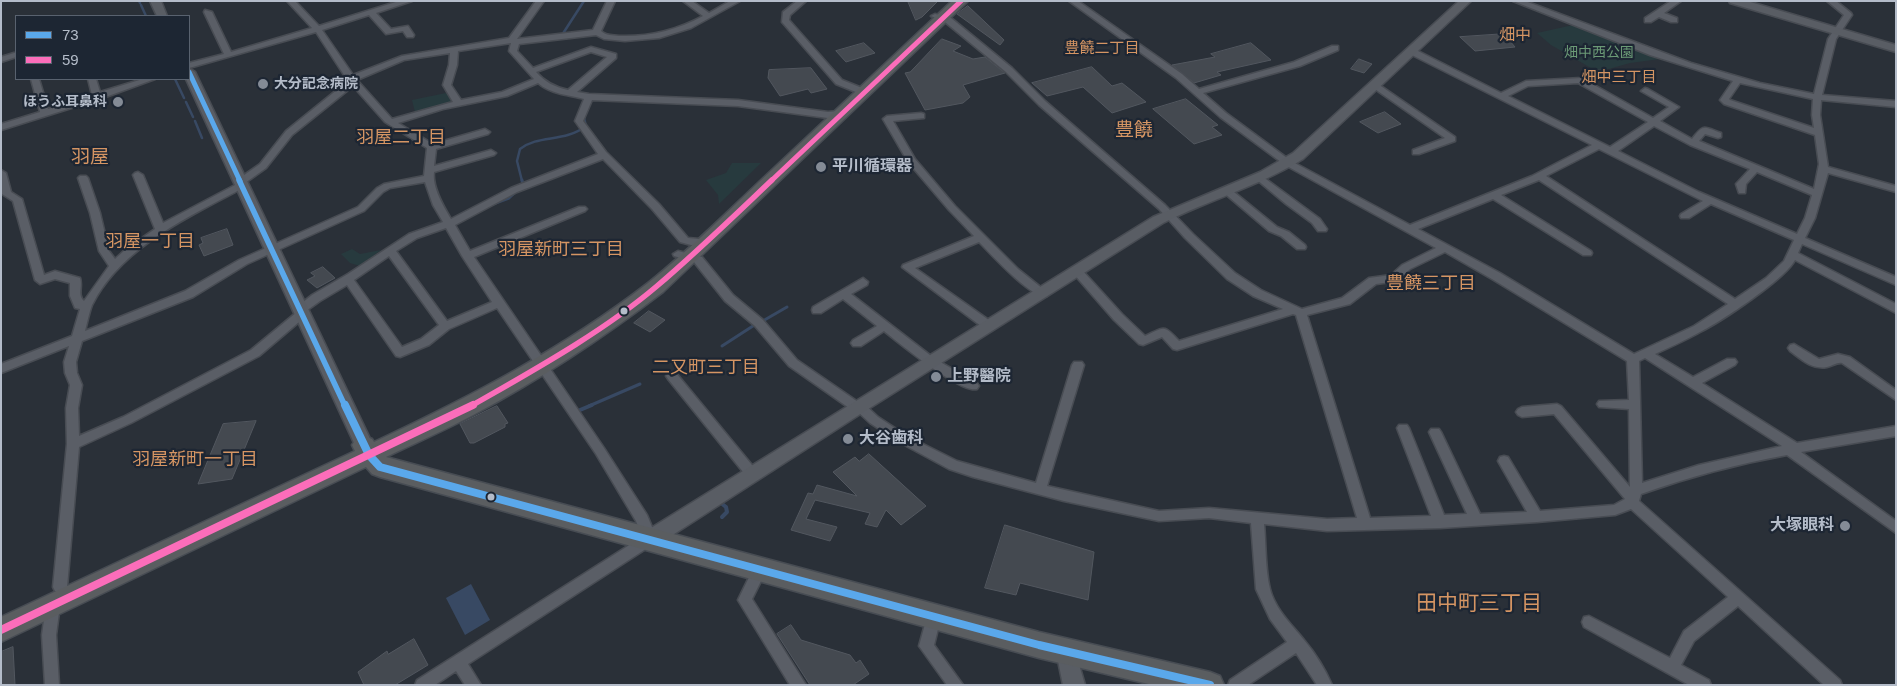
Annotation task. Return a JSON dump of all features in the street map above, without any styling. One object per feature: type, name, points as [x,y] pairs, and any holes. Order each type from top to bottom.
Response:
[{"type":"highway","points":[[939,17],[951,1]]},
{"type":"highway","points":[[1,630],[57,596],[367,450],[474,390],[537,361],[691,248],[939,17],[961,1]]},
{"type":"highway","points":[[367,450],[380,467],[934,617],[1210,685]]},
{"type":"highway","points":[[1,615],[57,596]]},
{"type":"street","points":[[155,1],[162,15]]},
{"type":"street","points":[[291,1],[318,30],[352,80],[374,107],[391,122],[432,147],[485,132]]},
{"type":"street","points":[[190,66],[318,30],[408,1]]},
{"type":"street","points":[[540,1],[514,41],[513,51],[546,86],[589,97],[738,103],[834,114]]},
{"type":"street","points":[[597,32],[612,1]]},
{"type":"street","points":[[687,1],[709,16]]},
{"type":"street","points":[[52,685],[49,635],[57,596],[73,444],[72,420],[76,385],[71,374],[70,362],[87,305],[114,266],[130,251],[161,230],[241,184],[263,166],[289,133],[352,80],[402,58],[514,41],[597,32],[606,37],[654,37],[680,31],[736,1]]},
{"type":"street","points":[[802,1],[786,14],[785,20],[839,82],[860,91]]},
{"type":"street","points":[[1073,1],[1172,71],[1246,134],[1288,163],[1496,276],[1633,359]]},
{"type":"street","points":[[422,685],[857,406],[1169,214],[1288,163],[1298,156],[1466,1]]},
{"type":"street","points":[[1516,1],[1662,56],[1738,79],[1775,89],[1817,96],[1896,104]]},
{"type":"street","points":[[1648,20],[1677,1]]},
{"type":"street","points":[[1734,1],[1896,48]]},
{"type":"street","points":[[1633,359],[1698,329],[1778,274],[1788,263],[1799,237],[1810,218],[1824,169],[1816,108],[1817,96],[1832,39],[1839,32],[1848,15],[1831,1]]},
{"type":"street","points":[[208,12],[228,54]]},
{"type":"street","points":[[371,12],[389,32],[405,28],[410,35]]},
{"type":"street","points":[[1659,14],[1674,20]]},
{"type":"street","points":[[939,17],[948,20],[1009,70],[1042,103],[1169,214],[1231,276],[1257,293],[1297,311],[1316,358],[1366,524]]},
{"type":"street","points":[[1197,92],[1297,64],[1335,48]]},
{"type":"street","points":[[454,49],[453,65],[448,86],[459,104]]},
{"type":"street","points":[[532,71],[591,49],[613,56],[570,93]]},
{"type":"street","points":[[1411,52],[1502,96],[1610,152],[1711,200],[1896,281]]},
{"type":"street","points":[[1,60],[14,55]]},
{"type":"street","points":[[1502,96],[1526,84],[1579,80],[1600,73]]},
{"type":"street","points":[[190,74],[367,450]]},
{"type":"street","points":[[1738,79],[1724,100],[1819,133]]},
{"type":"street","points":[[35,80],[45,114]]},
{"type":"street","points":[[92,80],[97,97]]},
{"type":"street","points":[[1,127],[148,80]]},
{"type":"street","points":[[391,122],[441,107],[504,94],[539,80]]},
{"type":"street","points":[[1579,80],[1693,143],[1818,194]]},
{"type":"street","points":[[1375,85],[1452,139],[1416,152]]},
{"type":"street","points":[[1610,152],[1675,107],[1645,91]]},
{"type":"street","points":[[589,97],[579,121],[591,140],[653,204],[691,248],[729,298],[759,323],[793,362],[903,439],[945,461],[973,472],[1040,490],[1159,516],[1209,513],[1316,525],[1537,517],[1615,510],[1658,482],[1791,448],[1896,431]]},
{"type":"street","points":[[921,116],[888,119],[911,160],[952,208],[1014,271],[1043,292]]},
{"type":"street","points":[[1693,143],[1703,130],[1718,135]]},
{"type":"street","points":[[1409,229],[1539,176],[1598,146]]},
{"type":"street","points":[[432,147],[428,174],[438,205],[448,223],[467,256],[600,451],[642,519],[650,539]]},
{"type":"street","points":[[1,369],[189,294],[272,248],[336,222],[361,209],[380,190],[387,186],[491,153]]},
{"type":"street","points":[[73,444],[127,420],[255,353],[316,298],[348,280],[390,250],[414,236],[448,223],[514,190],[605,155]]},
{"type":"street","points":[[1742,190],[1741,184],[1744,178],[1756,168]]},
{"type":"street","points":[[1824,169],[1896,189]]},
{"type":"street","points":[[1,173],[7,194],[17,199],[40,280],[55,275],[76,281],[74,294],[76,299],[79,305],[87,305]]},
{"type":"street","points":[[138,175],[161,230]]},
{"type":"street","points":[[1539,176],[1734,303]]},
{"type":"street","points":[[1259,177],[1299,215],[1316,221],[1322,229]]},
{"type":"street","points":[[83,178],[95,213],[104,251],[114,266]]},
{"type":"street","points":[[1226,190],[1273,228],[1285,234],[1301,247]]},
{"type":"street","points":[[1493,194],[1524,216],[1538,222],[1586,253]]},
{"type":"street","points":[[1685,216],[1711,200]]},
{"type":"street","points":[[467,256],[582,210]]},
{"type":"street","points":[[981,237],[907,267],[989,326]]},
{"type":"street","points":[[1077,271],[1118,317],[1143,341],[1164,332],[1176,346],[1297,311],[1346,301],[1373,281],[1394,278],[1406,267],[1445,248]]},
{"type":"street","points":[[390,250],[446,326]]},
{"type":"street","points":[[1792,254],[1896,309]]},
{"type":"street","points":[[348,280],[400,354],[425,342],[446,326],[499,303]]},
{"type":"street","points":[[817,310],[863,282]]},
{"type":"street","points":[[844,294],[931,362],[973,386]]},
{"type":"street","points":[[857,343],[885,326]]},
{"type":"street","points":[[1794,348],[1818,364],[1825,365],[1838,358],[1846,360],[1896,396]]},
{"type":"street","points":[[1645,353],[1791,448],[1896,528]]},
{"type":"street","points":[[1633,359],[1635,405],[1634,498]]},
{"type":"street","points":[[1692,383],[1731,362]]},
{"type":"street","points":[[1040,490],[1078,364]]},
{"type":"street","points":[[672,376],[752,474]]},
{"type":"street","points":[[1603,404],[1635,405]]},
{"type":"street","points":[[1522,412],[1557,409],[1634,498],[1738,598],[1835,685]]},
{"type":"street","points":[[1403,428],[1440,522]]},
{"type":"street","points":[[1435,432],[1476,520]]},
{"type":"street","points":[[1504,460],[1537,517]]},
{"type":"street","points":[[1257,519],[1265,596],[1276,616],[1298,643],[1324,685]]},
{"type":"street","points":[[760,569],[745,600],[798,685]]},
{"type":"street","points":[[1665,664],[1674,664],[1689,636],[1738,598]]},
{"type":"street","points":[[934,617],[926,646],[956,685]]},
{"type":"street","points":[[1589,622],[1704,685]]},
{"type":"street","points":[[1235,685],[1298,643]]},
{"type":"street","points":[[1066,651],[1074,685]]},
{"type":"street","points":[[458,662],[474,685]]},
{"type":"green space","name":"畑中西公園","points":[[1573,25],[1660,59],[1630,63],[1598,72],[1551,45],[1537,33]]},
{"type":"green space","points":[[446,93],[456,103],[415,112],[412,100]]},
{"type":"green space","points":[[732,163],[761,163],[719,204],[718,195],[706,180],[726,173]]},
{"type":"green space","points":[[352,249],[360,254],[381,250],[360,266],[350,263],[341,254]]},
{"type":"water","points":[[471,584],[490,620],[465,635],[446,598]]},
{"type":"building","points":[[908,1],[938,1],[922,17],[916,20]]},
{"type":"building","points":[[968,6],[1004,40],[1000,45],[957,14]]},
{"type":"building","points":[[1504,34],[1515,47],[1475,51],[1460,37]]},
{"type":"building","points":[[942,39],[961,46],[953,51],[973,59],[985,57],[1005,73],[963,85],[970,97],[963,103],[925,110],[905,73],[910,72]]},
{"type":"building","points":[[864,43],[875,53],[846,62],[836,51]]},
{"type":"building","points":[[1251,43],[1271,60],[1217,72],[1221,75],[1194,83],[1172,65],[1215,57],[1211,54]]},
{"type":"building","points":[[1359,59],[1372,64],[1364,73],[1351,69]]},
{"type":"building","points":[[1092,67],[1112,86],[1122,83],[1146,102],[1112,113],[1083,87],[1047,96],[1032,83]]},
{"type":"building","points":[[811,68],[827,89],[811,93],[808,89],[780,96],[768,78],[769,70]]},
{"type":"building","points":[[1186,99],[1218,125],[1212,127],[1222,135],[1194,144],[1153,109]]},
{"type":"building","points":[[1385,112],[1401,124],[1378,133],[1360,122]]},
{"type":"building","points":[[227,229],[233,245],[204,256],[199,245],[203,243],[201,238]]},
{"type":"building","points":[[323,267],[335,278],[317,288],[307,280],[315,276],[311,273]]},
{"type":"building","points":[[649,311],[665,320],[650,332],[634,323]]},
{"type":"building","points":[[497,406],[508,423],[505,424],[505,427],[474,443],[470,443],[460,424]]},
{"type":"building","points":[[256,421],[232,479],[198,484],[223,424]]},
{"type":"building","points":[[869,454],[926,506],[901,525],[886,510],[877,527],[865,524],[870,513],[815,500],[806,519],[837,527],[830,541],[791,530],[808,493],[813,494],[817,485],[857,496],[833,472],[855,457],[859,461]]},
{"type":"building","points":[[1005,525],[1094,552],[1088,600],[1020,583],[1016,595],[985,588]]},
{"type":"building","points":[[791,625],[801,640],[850,655],[856,663],[860,660],[869,674],[853,685],[810,685],[777,634]]},
{"type":"building","points":[[414,639],[428,665],[395,685],[364,685],[358,672],[387,651],[388,654]]},
{"type":"building","points":[[13,647],[15,685],[1,685],[1,652]]},
{"type":"waterway","points":[[562,35],[584,1]]},
{"type":"waterway","points":[[141,5],[146,15]]},
{"type":"waterway","points":[[175,80],[184,98]]},
{"type":"waterway","points":[[186,102],[193,117]]},
{"type":"waterway","points":[[522,181],[517,161],[520,149],[535,141],[569,135],[578,131],[586,126],[584,118],[582,118]]},
{"type":"waterway","points":[[195,121],[202,138]]},
{"type":"waterway","points":[[493,204],[509,198],[523,185],[522,180]]},
{"type":"waterway","points":[[761,322],[787,307]]},
{"type":"waterway","points":[[722,346],[756,324]]},
{"type":"waterway","points":[[589,406],[640,384]]},
{"type":"waterway","points":[[580,410],[592,405]]},
{"type":"waterway","points":[[721,503],[726,507],[727,512],[722,517]]},
{"type":"transit line","name":"59","points":[[1,630],[467,408],[541,366],[624,311],[656,287],[961,1]]},
{"type":"transit line","name":"73","points":[[190,74],[357,431],[369,455],[380,467],[1039,645],[1210,685]]},
{"type":"place","name":"大分記念病院","points":[[263,84]]},
{"type":"place","name":"ほうふ耳鼻科","points":[[118,102]]},
{"type":"place","name":"平川循環器","points":[[821,167]]},
{"type":"place","name":"上野醫院","points":[[936,377]]},
{"type":"place","name":"大谷歯科","points":[[848,439]]},
{"type":"place","name":"大塚眼科","points":[[1845,526]]},
{"type":"district","name":"畑中","points":[[1515,36]]},
{"type":"district","name":"豊饒二丁目","points":[[1102,49]]},
{"type":"district","name":"畑中三丁目","points":[[1619,78]]},
{"type":"district","name":"豊饒","points":[[1134,131]]},
{"type":"district","name":"羽屋二丁目","points":[[401,138]]},
{"type":"district","name":"羽屋","points":[[90,158]]},
{"type":"district","name":"羽屋一丁目","points":[[150,242]]},
{"type":"district","name":"羽屋新町三丁目","points":[[561,250]]},
{"type":"district","name":"豊饒三丁目","points":[[1431,284]]},
{"type":"district","name":"二又町三丁目","points":[[706,368]]},
{"type":"district","name":"羽屋新町一丁目","points":[[195,460]]},
{"type":"district","name":"田中町三丁目","points":[[1479,604]]}]
